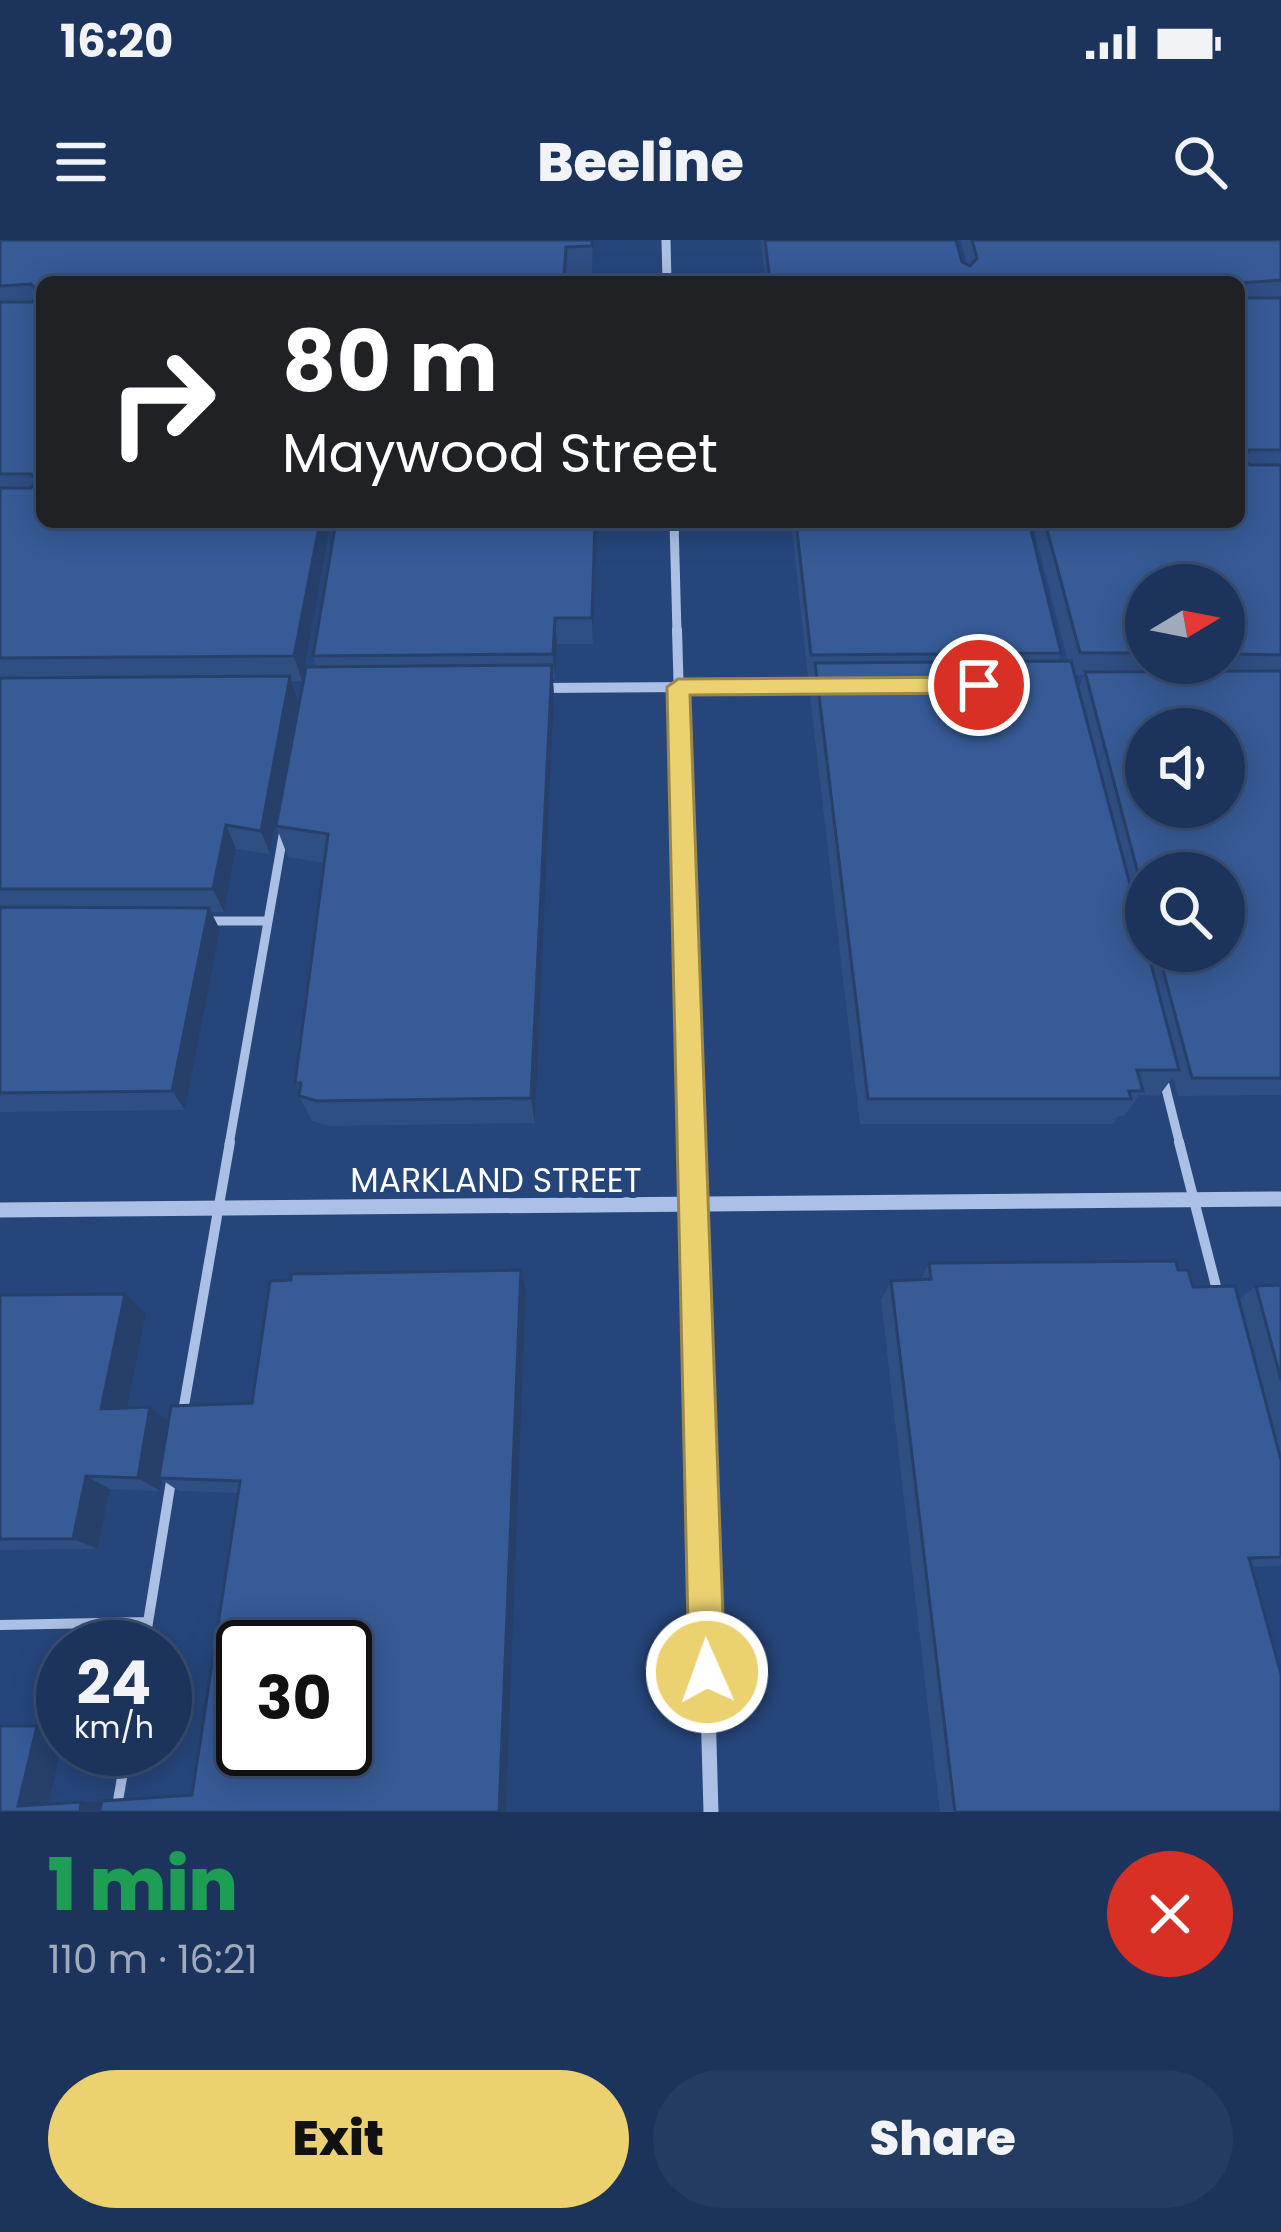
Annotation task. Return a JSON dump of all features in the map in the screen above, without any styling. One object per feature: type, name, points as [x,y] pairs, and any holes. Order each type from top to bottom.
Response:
[{"type":"street","points":[[666,240],[668,276]]},
{"type":"street","points":[[674,528],[711,1812]]},
{"type":"street","points":[[516,688],[837,686]]},
{"type":"street","name":"MARKLAND STREET","points":[[0,1210],[1281,1199]]},
{"type":"lane","points":[[178,1438],[288,806]]},
{"type":"lane","points":[[178,920],[268,920]]},
{"type":"lane","points":[[1161,1066],[1223,1315]]},
{"type":"lane","points":[[148,1620],[174,1461]]},
{"type":"lane","points":[[0,1625],[36,1624]]},
{"type":"lane","points":[[116,1812],[122,1776]]},
{"type":"building","points":[[0,240],[592,240],[592,246],[566,247],[564,276],[36,276],[36,290],[31,284],[0,286]]},
{"type":"building","points":[[765,240],[956,240],[962,262],[970,266],[977,258],[972,240],[1281,240],[1281,280],[1245,283],[1245,276],[769,276]]},
{"type":"building","points":[[1245,295],[1281,298],[1281,450],[1249,450],[1245,455]]},
{"type":"building","points":[[36,298],[36,479],[31,474],[0,474],[0,302]]},
{"type":"building","points":[[1245,461],[1281,465],[1281,655],[1245,654],[1245,564],[1125,564],[1125,653],[1080,653],[1047,528],[1245,528]]},
{"type":"building","points":[[36,481],[36,528],[319,528],[294,656],[0,658],[0,488],[31,488]]},
{"type":"building","points":[[335,528],[595,528],[592,618],[555,618],[553,654],[313,656]]},
{"type":"building","points":[[797,528],[1030,528],[1061,653],[811,655]]},
{"type":"building","points":[[1071,661],[1125,866],[1125,972],[1153,972],[1179,1070],[1137,1070],[1143,1091],[1129,1091],[1131,1099],[868,1099],[815,663]]},
{"type":"building","points":[[552,665],[531,1098],[317,1101],[299,1096],[301,1083],[295,1083],[328,834],[276,826],[306,667]]},
{"type":"building","points":[[1245,671],[1281,671],[1281,1078],[1192,1078],[1164,972],[1245,972],[1245,852],[1132,852],[1126,828],[1245,828],[1245,708],[1125,708],[1125,824],[1085,672],[1125,672],[1125,684],[1245,684]]},
{"type":"building","points":[[290,676],[261,831],[226,825],[213,889],[0,889],[0,678]]},
{"type":"building","points":[[0,907],[209,908],[172,1091],[0,1093]]},
{"type":"building","points":[[1176,1261],[1178,1270],[1188,1270],[1193,1287],[1235,1286],[1281,1460],[1281,1557],[1249,1558],[1281,1674],[1281,1812],[955,1812],[891,1281],[931,1279],[929,1263]]},
{"type":"building","points":[[521,1270],[499,1812],[99,1812],[102,1801],[192,1795],[216,1638],[216,1776],[372,1776],[372,1620],[219,1620],[240,1481],[159,1478],[171,1406],[252,1403],[270,1281],[291,1280],[291,1274]]},
{"type":"building","points":[[1281,1285],[1281,1380],[1256,1286]]},
{"type":"building","points":[[125,1294],[101,1409],[150,1407],[138,1478],[86,1476],[73,1539],[0,1539],[0,1295]]},
{"type":"building","points":[[0,1726],[36,1726],[18,1806],[81,1802],[80,1812],[0,1812]]},
{"type":"route","points":[[707,1672],[678,687],[979,685]]}]
